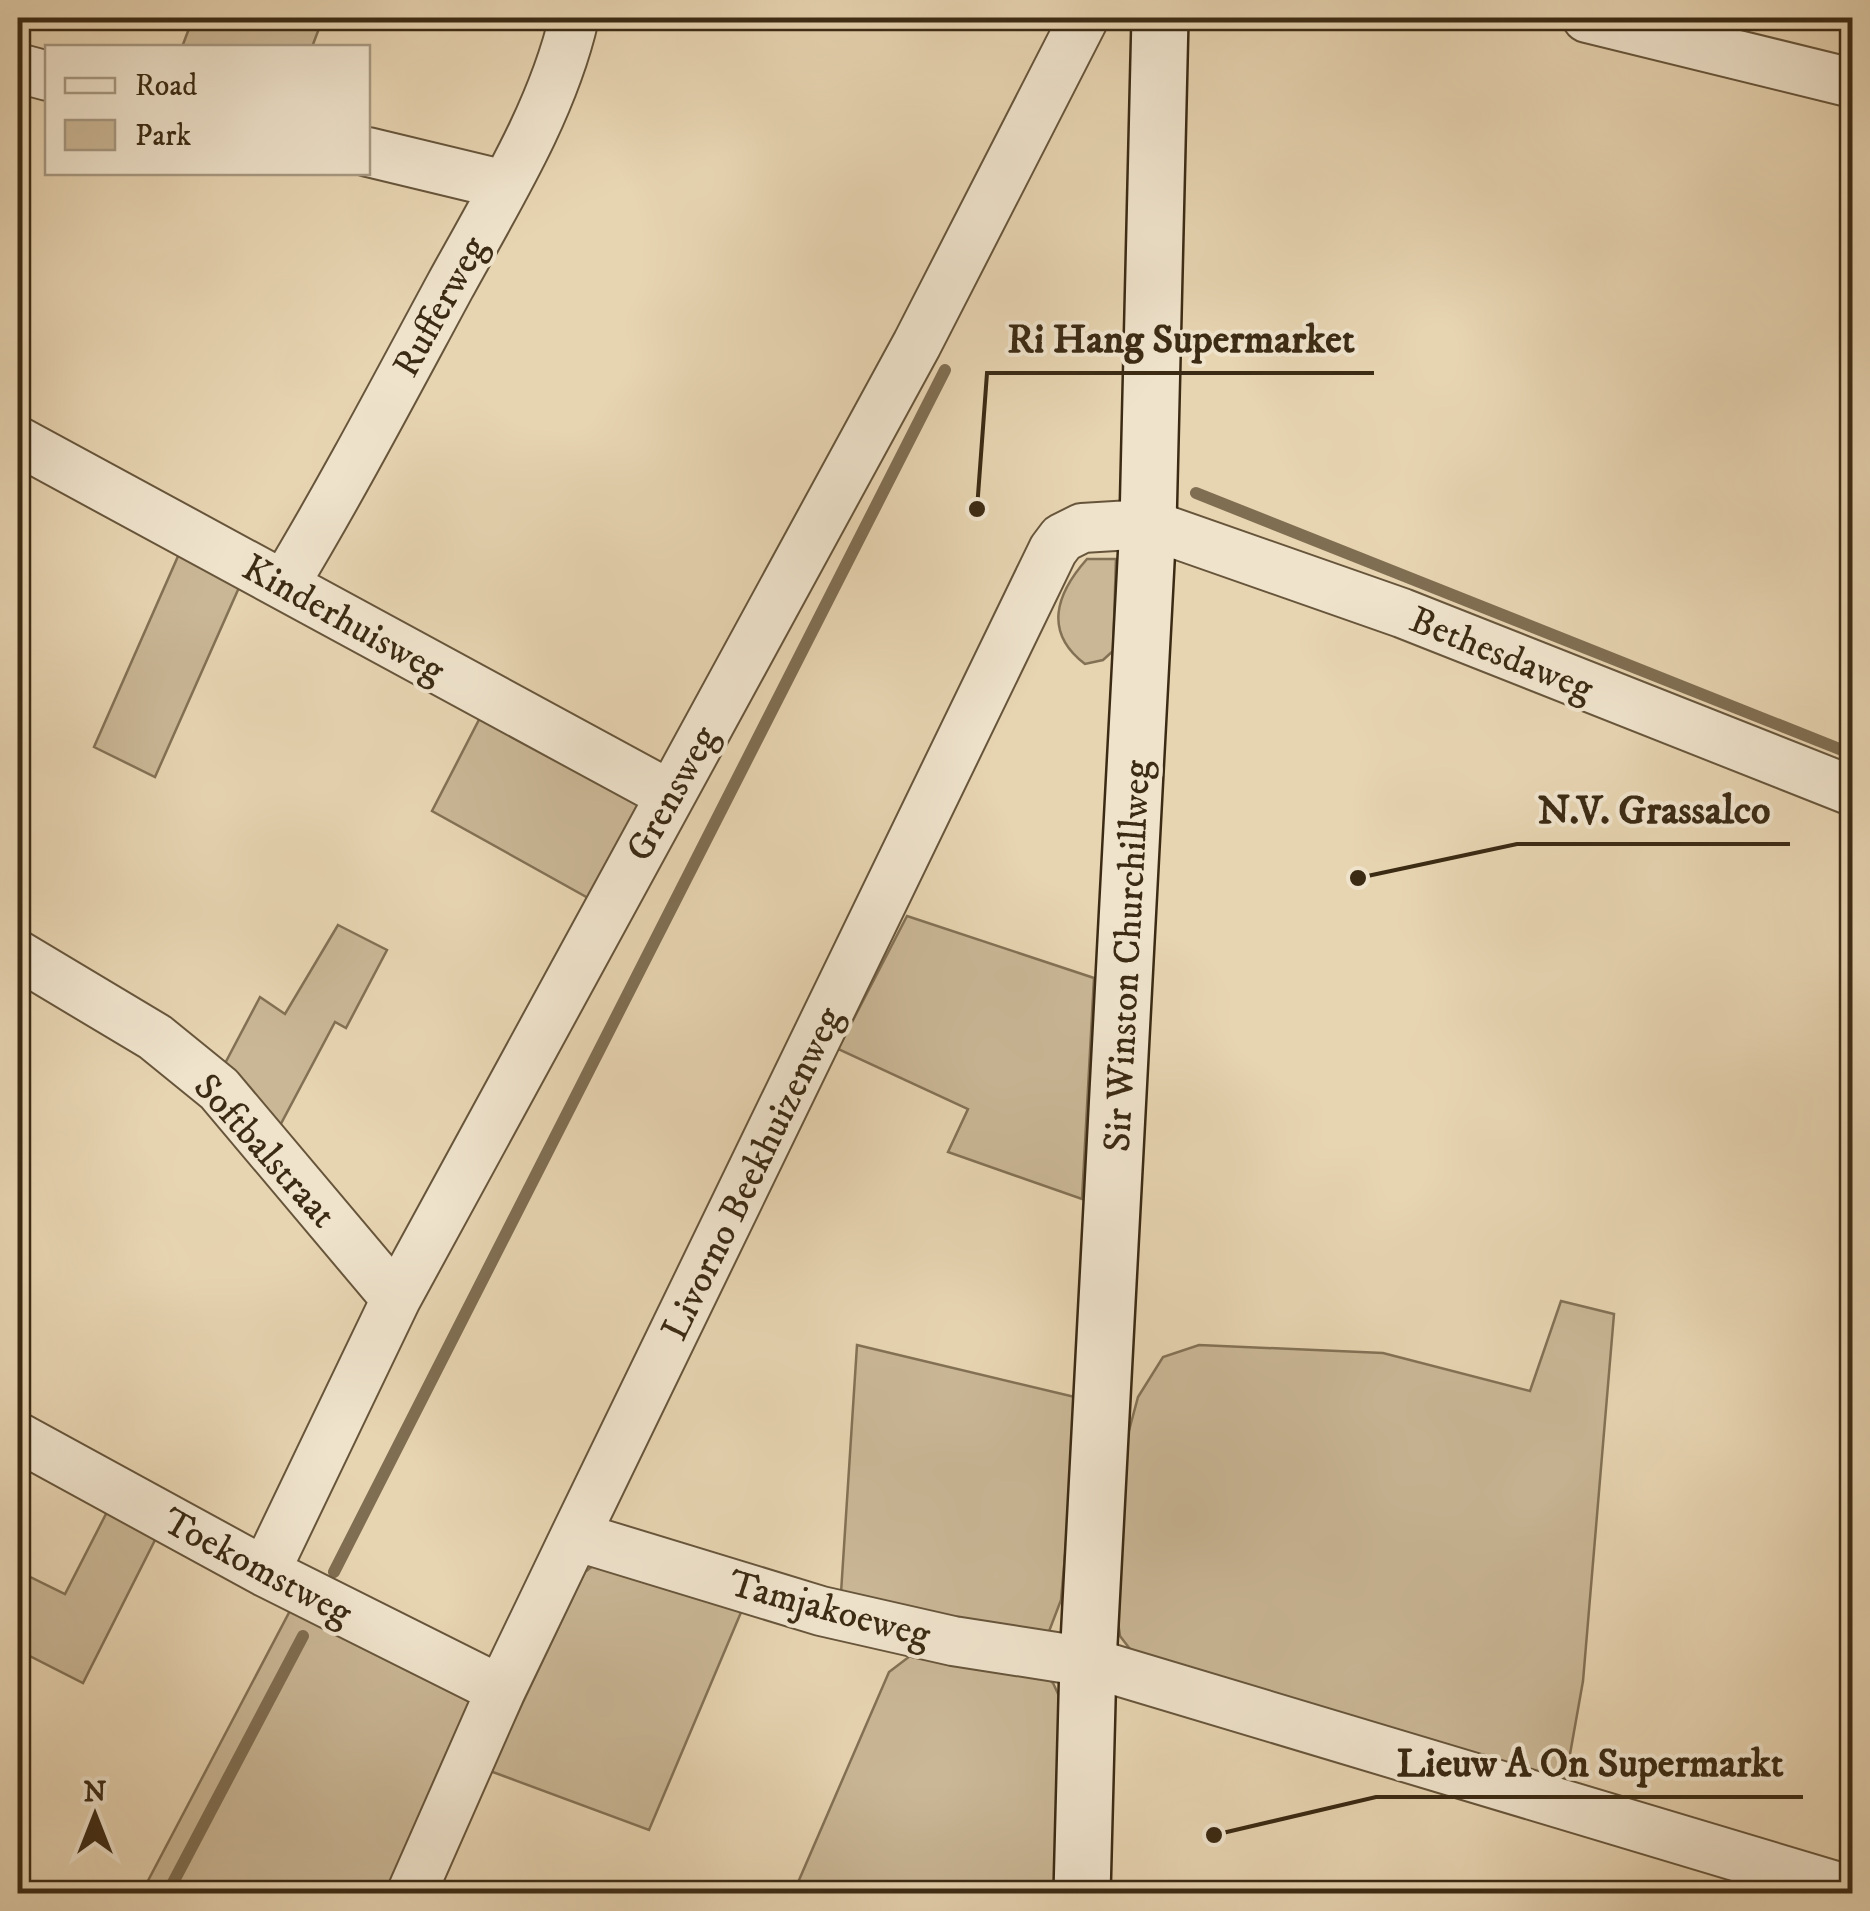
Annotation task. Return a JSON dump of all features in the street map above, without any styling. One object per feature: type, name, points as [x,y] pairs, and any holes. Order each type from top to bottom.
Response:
[{"type":"street","name":"Rufferweg","points":[[284,585],[505,185],[566,56],[574,18]]},
{"type":"street","name":"Grensweg","points":[[265,1572],[396,1299],[917,344],[1084,18]]},
{"type":"street","name":"Sir Winston Churchillweg","points":[[1082,1894],[1088,1662],[1148,524],[1160,18]]},
{"type":"street","points":[[1587,18],[1852,83]]},
{"type":"street","points":[[18,68],[45,75]]},
{"type":"street","points":[[370,152],[505,185]]},
{"type":"street","name":"Kinderhuisweg","points":[[18,440],[670,795]]},
{"type":"street","name":"Bethesdaweg","points":[[1148,524],[1402,613],[1852,792]]},
{"type":"street","name":"Livorno Beekhuizenweg","points":[[412,1894],[502,1690],[1053,550],[1062,538],[1082,528],[1148,524]]},
{"type":"street","name":"Softbalstraat","points":[[18,955],[155,1037],[220,1090],[396,1299]]},
{"type":"street","name":"Toekomstweg","points":[[21,1447],[502,1690]]},
{"type":"street","name":"Tamjakoeweg","points":[[576,1536],[821,1611],[953,1640],[1088,1662],[1852,1891]]},
{"type":"green space","points":[[193,18],[323,18],[313,45],[183,45]]},
{"type":"green space","points":[[179,554],[241,583],[155,777],[94,747]]},
{"type":"green space","points":[[1087,559],[1116,559],[1113,651],[1103,660],[1085,664],[1063,639],[1059,613],[1068,586]]},
{"type":"green space","points":[[484,710],[632,788],[644,809],[599,904],[432,811]]},
{"type":"green space","points":[[907,916],[1094,978],[1082,1199],[948,1152],[968,1109],[838,1049]]},
{"type":"green space","points":[[338,925],[387,950],[346,1028],[335,1022],[276,1133],[221,1071],[260,997],[285,1014]]},
{"type":"green space","points":[[1561,1301],[1614,1314],[1583,1681],[1564,1788],[1133,1653],[1120,1636],[1114,1594],[1123,1453],[1138,1397],[1163,1357],[1199,1345],[1383,1353],[1530,1391]]},
{"type":"green space","points":[[857,1345],[1079,1398],[1061,1600],[1048,1634],[1027,1642],[841,1593]]},
{"type":"green space","points":[[107,1512],[157,1536],[83,1683],[18,1650],[18,1571],[65,1594]]},
{"type":"green space","points":[[598,1562],[742,1610],[649,1830],[490,1771],[585,1572]]},
{"type":"green space","points":[[292,1607],[464,1693],[472,1702],[394,1893],[141,1894]]},
{"type":"green space","points":[[914,1653],[1039,1670],[1053,1683],[1060,1698],[1057,1887],[793,1894],[889,1672]]},
{"type":"waterway","points":[[334,1572],[945,370]]},
{"type":"waterway","points":[[1196,493],[1852,754]]},
{"type":"waterway","points":[[167,1894],[303,1636]]},
{"type":"place","name":"Ri Hang Supermarket","points":[[977,509]]},
{"type":"place","name":"N.V. Grassalco","points":[[1358,878]]},
{"type":"place","name":"Lieuw A On Supermarkt","points":[[1214,1835]]}]
